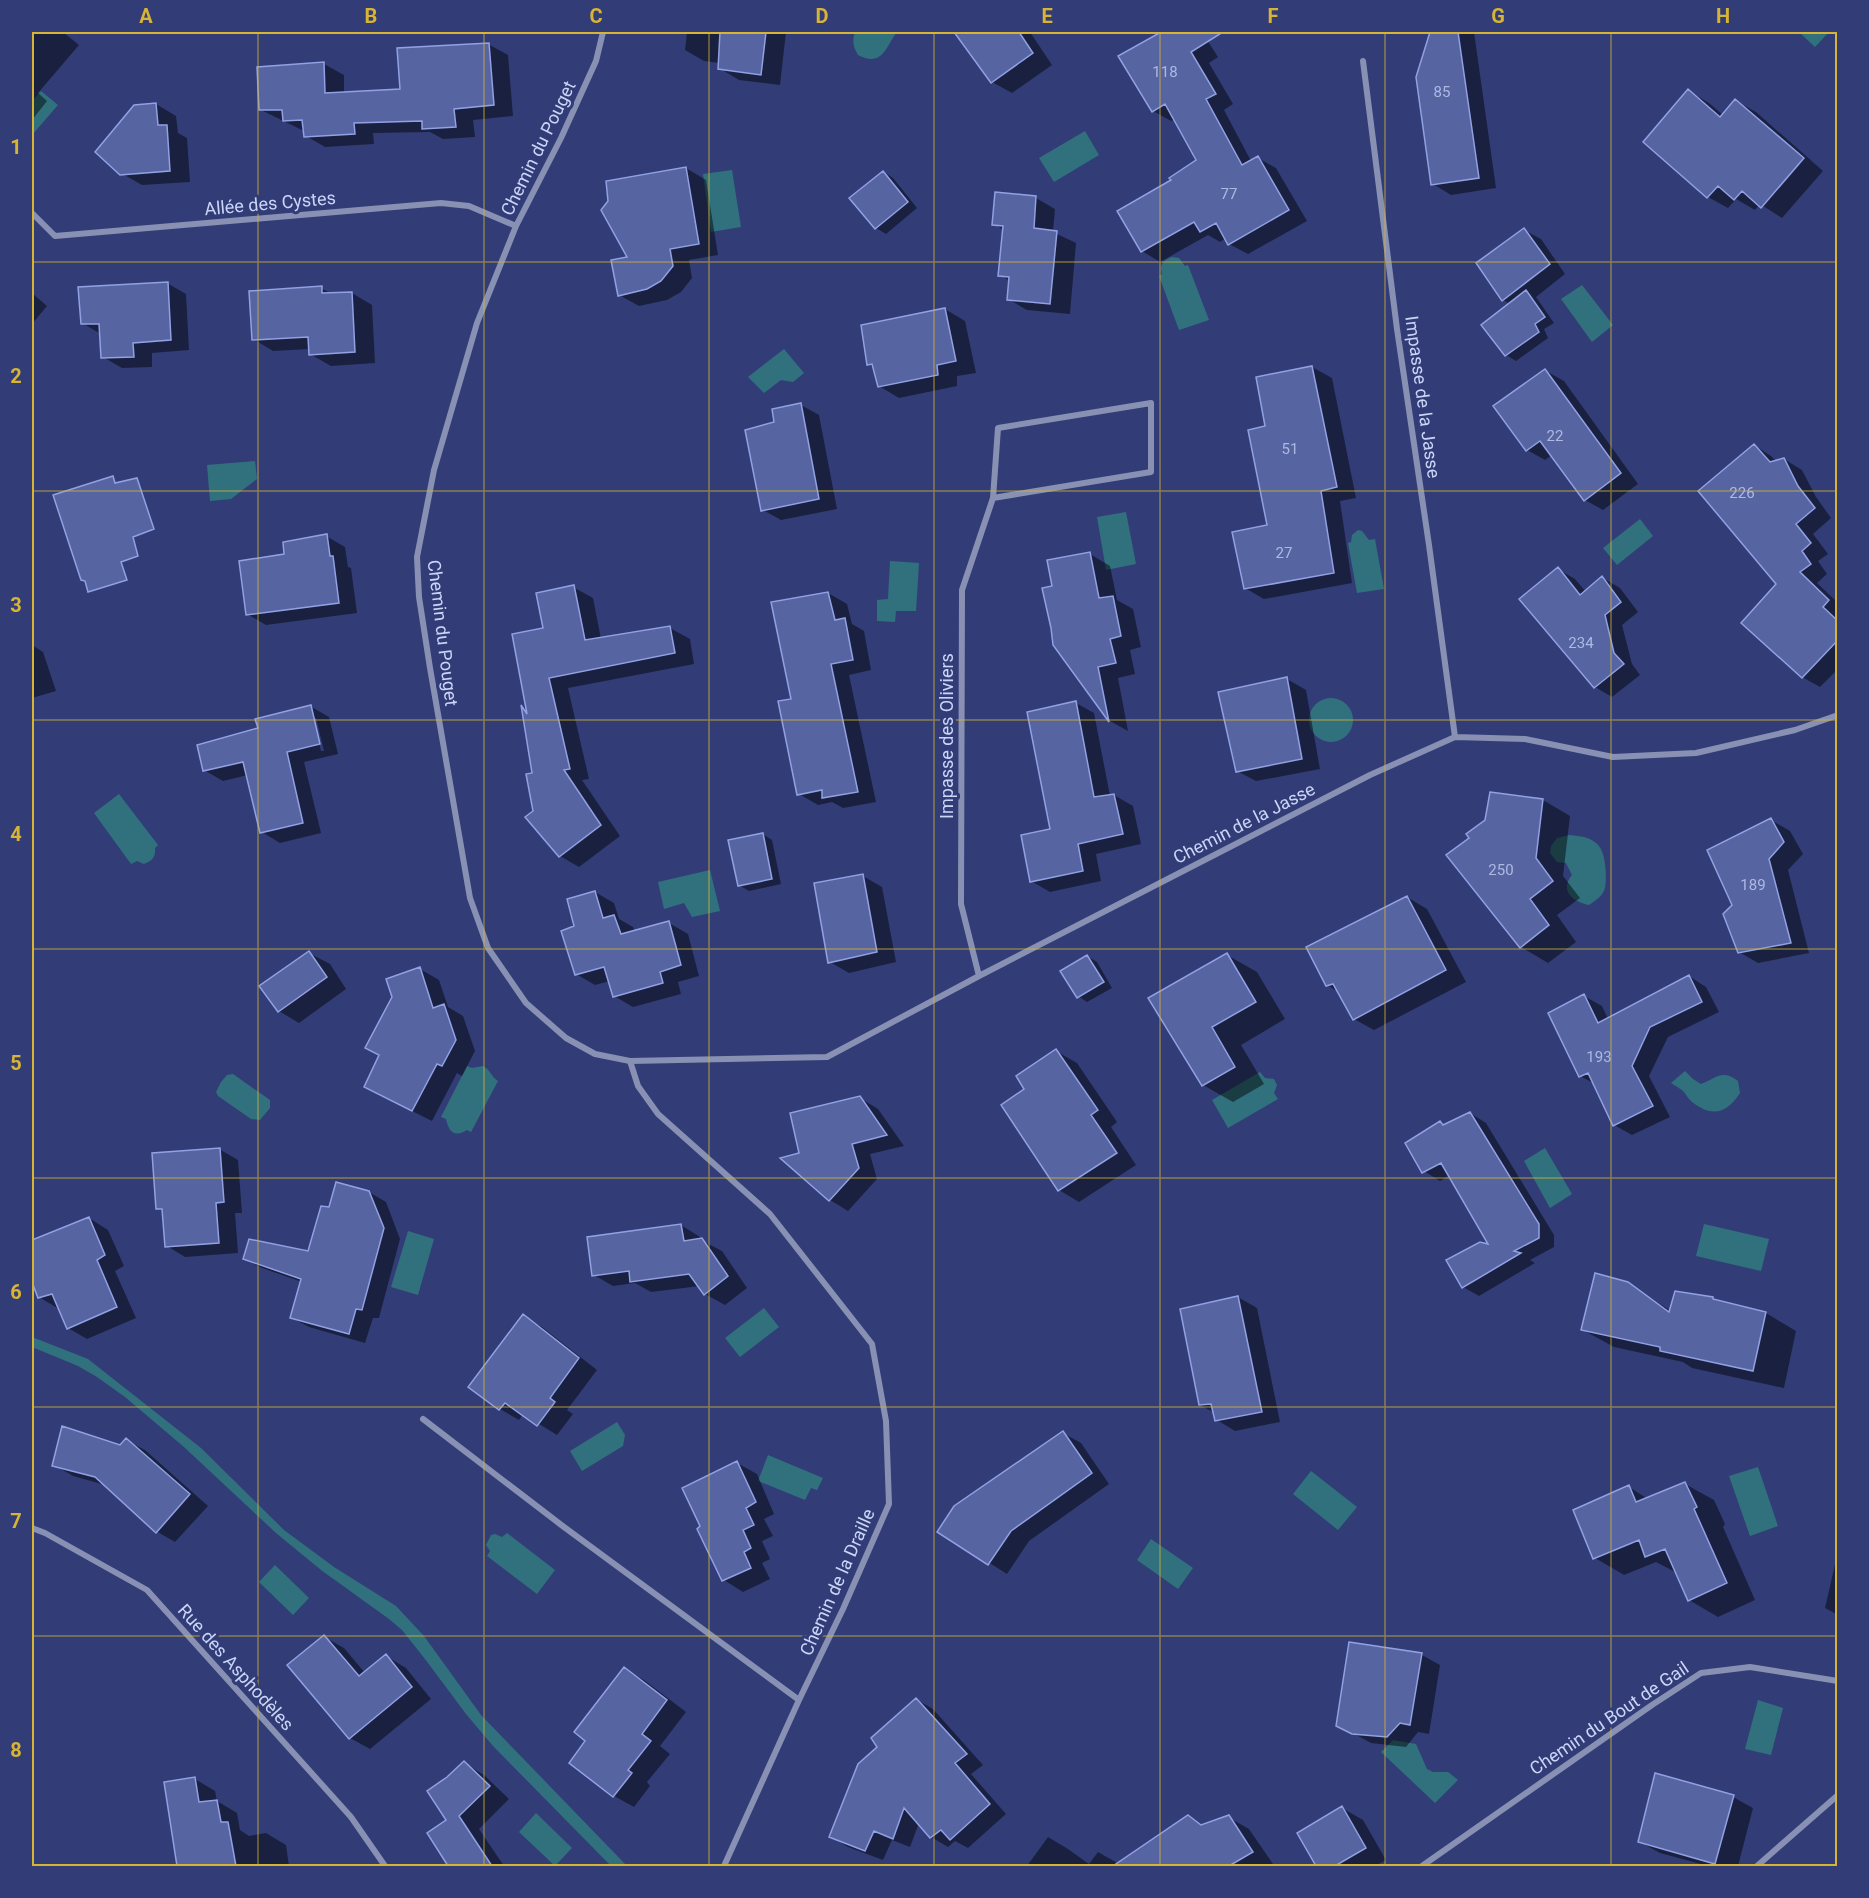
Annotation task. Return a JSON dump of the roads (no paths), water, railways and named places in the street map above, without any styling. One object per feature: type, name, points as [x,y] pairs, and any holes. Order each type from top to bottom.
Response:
[{"type":"street","name":"Chemin du Pouget","points":[[603,32],[596,61],[561,138],[516,226],[477,323],[434,470],[417,557],[419,597],[470,898],[488,948],[526,1003],[566,1038],[596,1054],[630,1061],[688,1061]]},
{"type":"street","name":"Impasse de la Jasse","points":[[1363,61],[1397,329],[1455,737]]},
{"type":"street","name":"Allée des Cystes","points":[[32,213],[55,236],[441,203],[469,206],[516,226]]},
{"type":"street","name":"Impasse des Oliviers","points":[[979,976],[961,904],[962,590],[993,498],[998,428],[1151,403],[1150,472],[993,498]]},
{"type":"street","name":"Chemin de la Jasse","points":[[688,1061],[827,1057],[979,976],[1370,775],[1455,737],[1525,740],[1613,757],[1696,753],[1795,730],[1838,716]]},
{"type":"street","name":"Chemin de la Draille","points":[[630,1061],[638,1086],[658,1114],[770,1215],[872,1344],[886,1421],[889,1504],[724,1866]]},
{"type":"street","points":[[423,1419],[560,1524],[799,1700]]},
{"type":"street","name":"Rue des Asphodèles","points":[[32,1528],[147,1590],[351,1817],[385,1866]]},
{"type":"street","name":"Chemin du Bout de Gail","points":[[1422,1866],[1701,1673],[1750,1667],[1838,1681]]},
{"type":"street","points":[[1757,1866],[1838,1795]]}]
